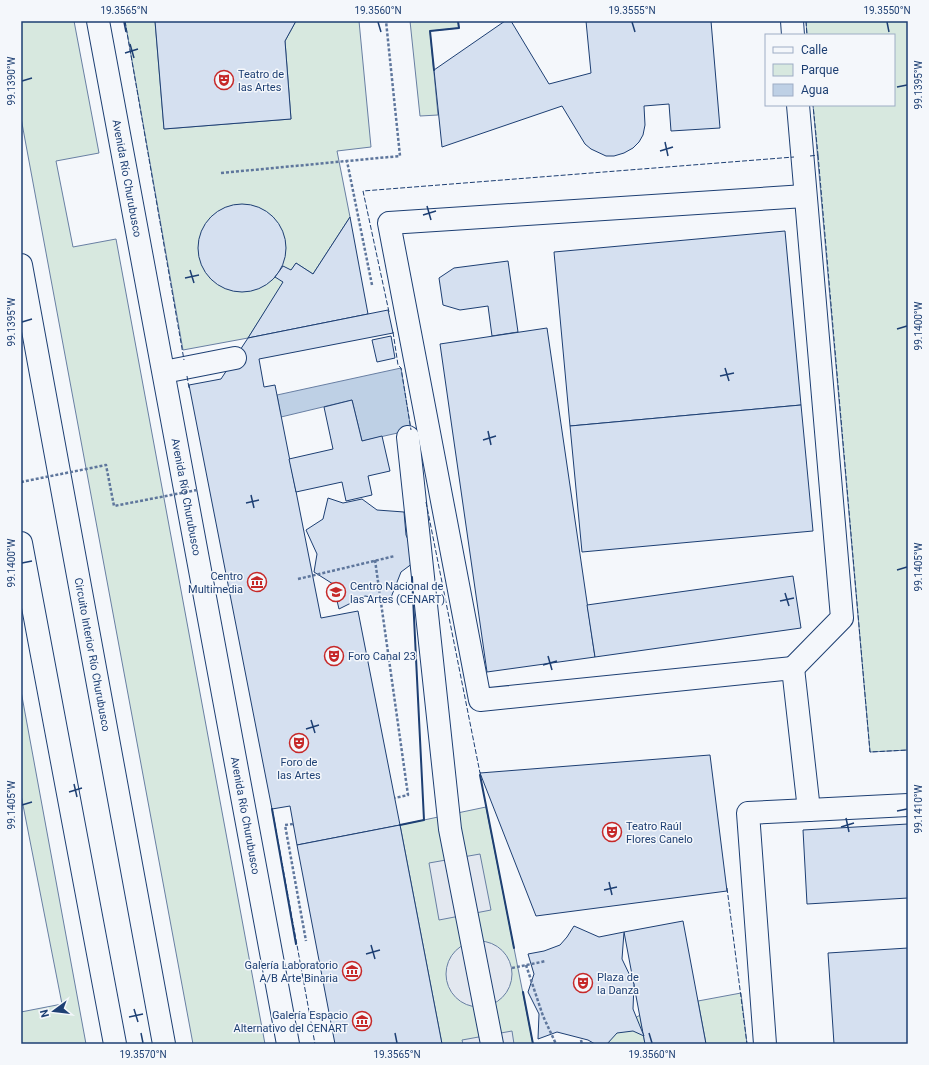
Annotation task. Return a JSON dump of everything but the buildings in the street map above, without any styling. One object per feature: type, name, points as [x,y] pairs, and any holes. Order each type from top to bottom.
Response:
[{"type":"main road","name":"Avenida Río Churubusco","points":[[98,21],[288,1044]]},
{"type":"main road","points":[[792,21],[793,34]]},
{"type":"main road","points":[[798,106],[842,618],[793,668],[480,700],[389,223],[805,196]]},
{"type":"main road","name":"Circuito Interior Río Churubusco","points":[[21,265],[164,1044]]},
{"type":"main road","points":[[164,372],[235,358]]},
{"type":"main road","points":[[408,437],[450,828],[492,1044]]},
{"type":"main road","points":[[21,543],[115,1044]]},
{"type":"main road","points":[[793,668],[809,810]]},
{"type":"main road","points":[[765,1044],[748,813],[908,805]]},
{"type":"path","points":[[221,173],[400,156],[386,21]]},
{"type":"path","points":[[347,162],[366,259]]},
{"type":"path","points":[[21,482],[106,466],[114,506],[197,490]]},
{"type":"path","points":[[298,579],[420,550]]},
{"type":"path","points":[[375,560],[408,795],[395,798]]},
{"type":"path","points":[[293,824],[285,825],[306,941]]},
{"type":"path","points":[[512,968],[546,961]]},
{"type":"path","points":[[526,965],[543,1016],[556,1044]]},
{"type":"path","points":[[581,1040],[582,1044]]},
{"type":"green space","points":[[21,21],[74,21],[99,153],[56,161],[73,247],[116,239],[265,1044],[193,1044],[21,118]]},
{"type":"green space","points":[[125,21],[155,21],[164,129],[291,119],[285,41],[296,21],[359,21],[371,147],[337,151],[350,217],[313,274],[296,263],[248,338],[183,350]]},
{"type":"green space","points":[[410,21],[458,21],[459,28],[430,31],[438,115],[420,116]]},
{"type":"green space","points":[[806,21],[908,21],[908,750],[870,752],[813,106],[895,106],[895,34],[807,34]]},
{"type":"green space","points":[[21,691],[86,1044],[22,1044],[21,1042],[21,1012],[62,1004],[21,795]]},
{"type":"green space","points":[[486,807],[533,1044],[442,1044],[400,825]]},
{"type":"green space","points":[[741,993],[747,1044],[706,1044],[698,1001]]},
{"type":"green space","points":[[640,1015],[645,1044],[594,1044]]},
{"type":"shaded area","points":[[480,854],[491,910],[439,920],[429,863]]},
{"type":"shaded area","points":[[472,941],[486,941],[498,946],[507,955],[512,967],[510,987],[503,998],[486,1007],[472,1007],[460,1002],[451,993],[446,981],[446,967],[451,955],[460,946]]},
{"type":"shaded area","points":[[512,1031],[514,1044],[463,1044],[462,1040]]},
{"type":"water","points":[[401,368],[411,430],[362,441],[352,400],[281,417],[277,395]]},
{"type":"fence","points":[[125,21],[184,360]]},
{"type":"fence","points":[[806,21],[807,34]]},
{"type":"fence","points":[[810,156],[818,155],[813,106]]},
{"type":"fence","points":[[818,155],[870,752],[908,750]]},
{"type":"fence","points":[[389,312],[363,191],[794,157]]},
{"type":"fence","points":[[393,332],[398,365],[401,368],[411,430]]},
{"type":"fence","points":[[187,376],[189,388]]},
{"type":"fence","points":[[426,502],[481,773]]},
{"type":"fence","points":[[272,808],[315,1044]]},
{"type":"fence","points":[[727,888],[747,1044]]},
{"type":"wall","points":[[434,70],[430,31],[459,28],[458,21]]},
{"type":"wall","points":[[400,825],[424,820],[412,577]]},
{"type":"wall","points":[[480,775],[514,948]]},
{"type":"wall","points":[[272,809],[296,944]]},
{"type":"wall","points":[[523,992],[533,1044]]},
{"type":"place","name":"Teatro de las Artes","points":[[224,80]]},
{"type":"place","name":"Centro Multimedia","points":[[257,582]]},
{"type":"place","name":"Centro Nacional de las Artes (CENART)","points":[[336,592]]},
{"type":"place","name":"Foro Canal 23","points":[[334,656]]},
{"type":"place","name":"Foro de las Artes","points":[[299,743]]},
{"type":"place","name":"Teatro Raúl Flores Canelo","points":[[612,832]]},
{"type":"place","name":"Galería Laboratorio A/B Arte Binaria","points":[[352,971]]},
{"type":"place","name":"Plaza de la Danza","points":[[583,983]]},
{"type":"place","name":"Galería Espacio Alternativo del CENART","points":[[362,1021]]}]
